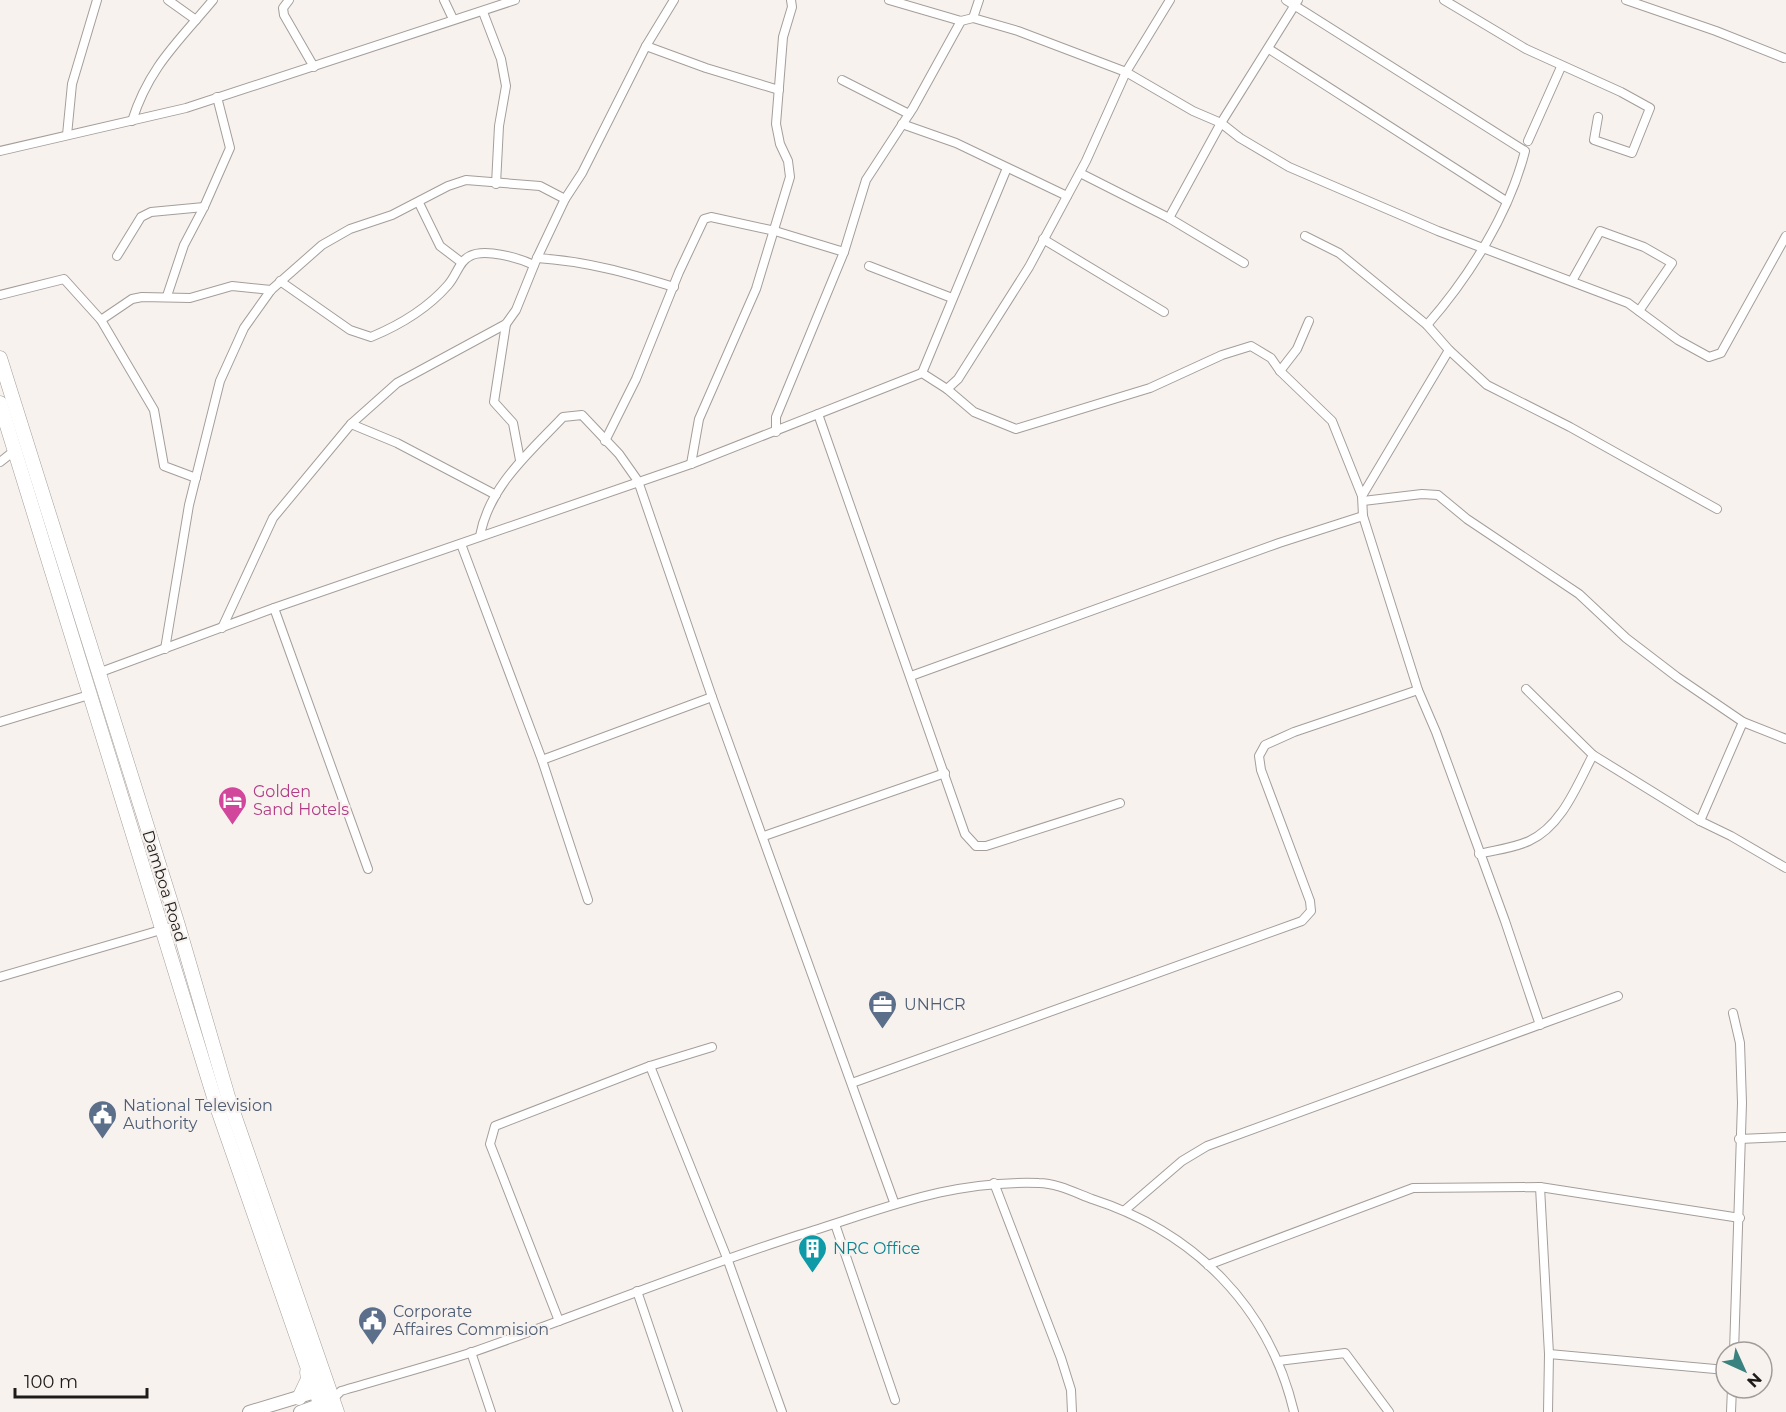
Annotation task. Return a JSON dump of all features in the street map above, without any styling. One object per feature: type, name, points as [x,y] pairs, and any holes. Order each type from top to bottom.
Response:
[{"type":"main road","name":"Damboa Road","points":[[0,358],[178,925],[229,1100],[329,1400]]},
{"type":"main road","name":"Damboa Road","points":[[0,403],[220,1118],[306,1364],[329,1400]]},
{"type":"main road","points":[[300,1405],[308,1379],[306,1364]]},
{"type":"street","points":[[67,135],[72,84],[97,0]]},
{"type":"street","points":[[168,0],[196,20]]},
{"type":"street","points":[[132,121],[140,94],[158,64],[213,0]]},
{"type":"street","points":[[288,0],[283,8],[284,15],[314,67]]},
{"type":"street","points":[[444,0],[453,19]]},
{"type":"street","points":[[0,151],[48,142],[67,135],[186,108],[515,0]]},
{"type":"street","points":[[520,460],[513,423],[494,402],[506,324],[527,287],[535,262],[565,199],[582,173],[646,46],[674,0]]},
{"type":"street","points":[[691,464],[699,419],[756,289],[790,177],[788,161],[780,144],[776,124],[783,37],[792,7],[791,0]]},
{"type":"street","points":[[889,0],[961,21],[973,18],[1018,31],[1126,72],[1193,111],[1221,123],[1269,155],[1332,188],[1483,249],[1628,303],[1678,339],[1709,357],[1718,356],[1786,236]]},
{"type":"street","points":[[973,18],[979,0]]},
{"type":"street","points":[[947,389],[958,379],[1043,239],[1080,173],[1126,72],[1170,0]]},
{"type":"street","points":[[1286,0],[1297,3],[1525,151],[1520,169],[1483,249],[1427,325]]},
{"type":"street","points":[[1444,0],[1561,67],[1621,92],[1650,108],[1632,153],[1594,140],[1598,117]]},
{"type":"street","points":[[1626,0],[1716,31],[1784,58]]},
{"type":"street","points":[[1169,218],[1221,123],[1297,3]]},
{"type":"street","points":[[483,12],[501,59],[506,86],[499,126],[496,184]]},
{"type":"street","points":[[776,432],[776,417],[844,252],[866,180],[909,114],[961,21]]},
{"type":"street","points":[[646,46],[706,68],[778,90]]},
{"type":"street","points":[[1269,49],[1506,201]]},
{"type":"street","points":[[1528,141],[1561,67]]},
{"type":"street","points":[[842,80],[909,114]]},
{"type":"street","points":[[167,296],[184,245],[230,148],[217,97]]},
{"type":"street","points":[[902,124],[956,143],[1067,196]]},
{"type":"street","points":[[98,673],[274,608],[691,464],[922,373],[1007,168]]},
{"type":"street","points":[[1080,173],[1169,218],[1244,263]]},
{"type":"street","points":[[165,649],[196,478],[220,381],[234,346],[271,290],[322,245],[350,229],[419,202],[439,190],[466,180],[540,186],[565,199]]},
{"type":"street","points":[[419,202],[440,246],[461,262]]},
{"type":"street","points":[[117,256],[141,216],[151,212],[204,207]]},
{"type":"street","points":[[605,441],[636,379],[704,219],[711,217],[775,231],[844,252]]},
{"type":"street","points":[[1572,281],[1600,231],[1644,247],[1672,263],[1639,311]]},
{"type":"street","points":[[1305,236],[1339,253],[1427,325],[1449,350],[1487,385],[1570,427],[1717,509]]},
{"type":"street","points":[[1043,239],[1164,312]]},
{"type":"street","points":[[280,281],[350,330],[371,337],[424,309],[449,284],[461,262],[472,254],[515,256],[535,262],[568,260],[627,271],[674,287]]},
{"type":"street","points":[[869,266],[952,298]]},
{"type":"street","points":[[0,295],[64,279],[101,320],[153,410],[164,466],[196,478]]},
{"type":"street","points":[[101,320],[132,299],[167,296],[190,298],[232,286],[271,290]]},
{"type":"street","points":[[1280,371],[1297,349],[1309,321]]},
{"type":"street","points":[[222,627],[273,518],[351,424],[397,383],[506,324]]},
{"type":"street","points":[[922,373],[947,389],[974,412],[1016,429],[1150,388],[1222,355],[1251,346],[1271,358],[1280,371],[1332,421],[1363,499],[1364,516],[1418,690],[1436,732],[1505,921],[1540,1025]]},
{"type":"street","points":[[1363,499],[1449,350]]},
{"type":"street","points":[[480,536],[484,516],[520,460],[563,417],[572,414],[582,415],[619,454],[638,482],[712,697],[894,1202]]},
{"type":"street","points":[[818,414],[965,834],[976,846],[986,846],[1120,803]]},
{"type":"street","points":[[351,424],[397,443],[496,495]]},
{"type":"street","points":[[0,462],[14,451]]},
{"type":"street","points":[[1363,499],[1422,494],[1438,495],[1467,519],[1579,594],[1626,638],[1677,677],[1743,722],[1786,739]]},
{"type":"street","points":[[911,676],[1279,543],[1364,516]]},
{"type":"street","points":[[460,544],[542,760],[588,900]]},
{"type":"street","points":[[274,608],[368,869]]},
{"type":"street","points":[[1526,689],[1593,755],[1700,821],[1786,868]]},
{"type":"street","points":[[852,1083],[1302,921],[1311,911],[1310,901],[1261,771],[1258,756],[1265,745],[1294,732],[1418,690]]},
{"type":"street","points":[[0,722],[89,695]]},
{"type":"street","points":[[542,760],[712,697]]},
{"type":"street","points":[[1700,821],[1743,722]]},
{"type":"street","points":[[1479,854],[1529,841],[1548,827],[1567,803],[1593,755]]},
{"type":"street","points":[[764,836],[945,773]]},
{"type":"street","points":[[0,977],[178,925]]},
{"type":"street","points":[[1125,1210],[1182,1161],[1208,1146],[1618,996]]},
{"type":"street","points":[[1733,1013],[1740,1043],[1742,1103],[1739,1139],[1740,1218],[1735,1340]]},
{"type":"street","points":[[559,1321],[490,1144],[495,1126],[650,1066],[712,1047]]},
{"type":"street","points":[[650,1066],[727,1258],[782,1412]]},
{"type":"street","points":[[1739,1139],[1786,1137]]},
{"type":"street","points":[[994,1183],[1061,1358],[1071,1390],[1072,1412]]},
{"type":"street","points":[[249,1412],[329,1400],[559,1321],[727,1258],[835,1224],[894,1202],[974,1184],[1044,1183],[1125,1210],[1153,1224],[1208,1264],[1250,1309],[1278,1361],[1294,1412]]},
{"type":"street","points":[[1208,1264],[1413,1188],[1540,1187],[1740,1218]]},
{"type":"street","points":[[1540,1187],[1549,1354],[1548,1412]]},
{"type":"street","points":[[835,1224],[895,1400]]},
{"type":"street","points":[[636,1291],[678,1412]]},
{"type":"street","points":[[471,1352],[491,1412]]},
{"type":"street","points":[[1278,1361],[1345,1353],[1389,1412]]},
{"type":"street","points":[[1549,1354],[1714,1369]]},
{"type":"place","name":"Golden Sand Hotels","points":[[232,826]]},
{"type":"place","name":"UNHCR","points":[[883,1030]]},
{"type":"place","name":"National Television Authority","points":[[102,1140]]},
{"type":"place","name":"NRC Office","points":[[812,1274]]},
{"type":"place","name":"Corporate Affaires Commision","points":[[372,1346]]}]
